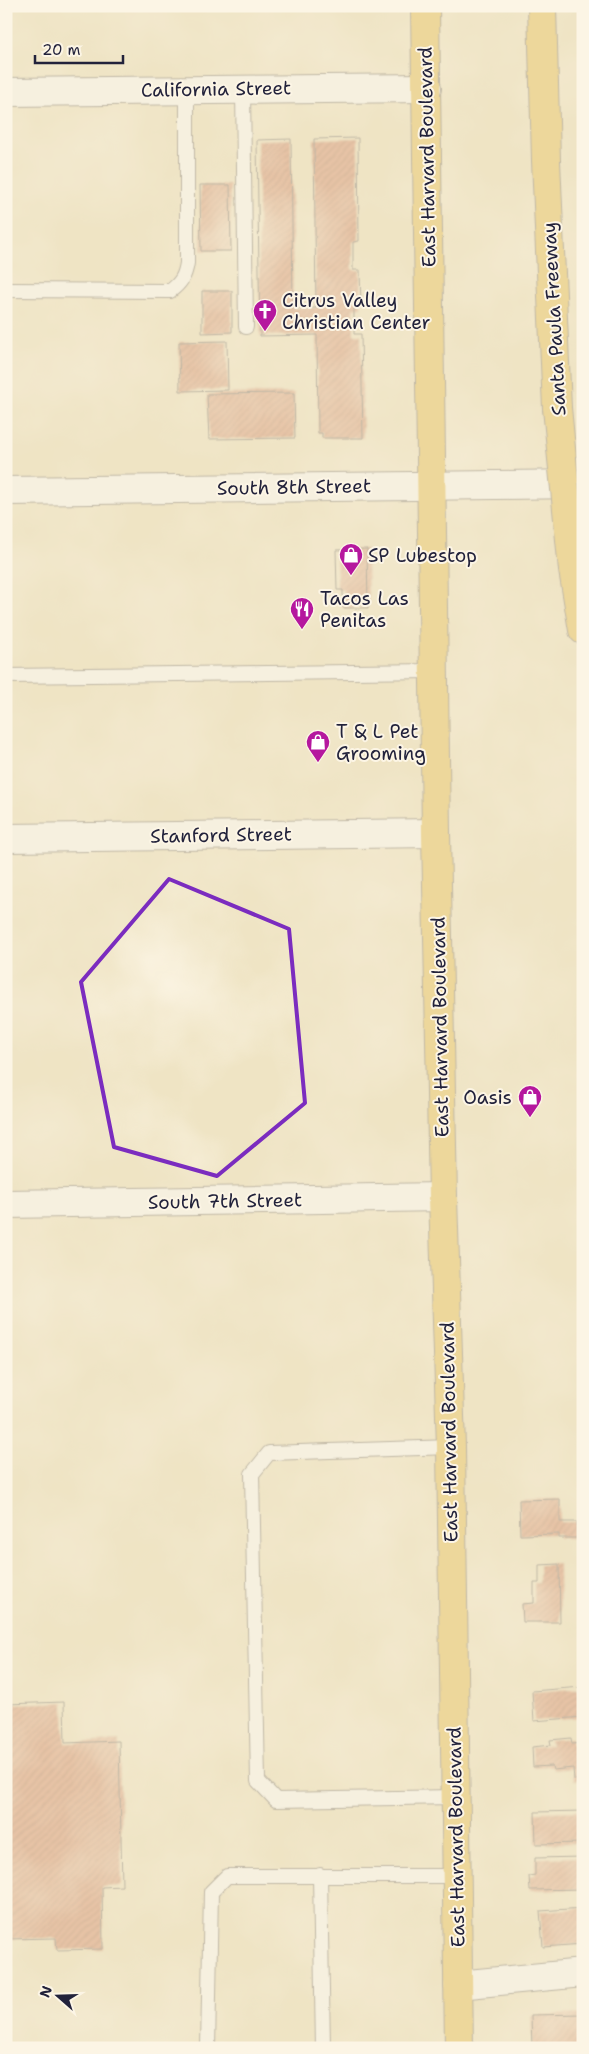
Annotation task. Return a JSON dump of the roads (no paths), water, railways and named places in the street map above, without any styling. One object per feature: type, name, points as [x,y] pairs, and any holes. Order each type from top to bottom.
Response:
[{"type":"main road","name":"East Harvard Boulevard","points":[[426,6],[436,833],[443,1197],[451,1447],[459,2048]]},
{"type":"main road","name":"Santa Paula Freeway","points":[[542,6],[546,161],[557,408],[573,570],[583,630]]},
{"type":"street","name":"California Street","points":[[6,92],[426,88]]},
{"type":"street","name":"South 8th Street","points":[[6,491],[583,484]]},
{"type":"street","name":"Stanford Street","points":[[6,838],[436,833]]},
{"type":"street","name":"South 7th Street","points":[[6,1204],[443,1197]]},
{"type":"street","points":[[458,1985],[583,1973]]},
{"type":"lane","points":[[6,290],[170,291],[178,285],[186,273],[187,263],[187,89]]},
{"type":"lane","points":[[243,89],[246,327]]},
{"type":"lane","points":[[6,676],[435,671]]},
{"type":"lane","points":[[451,1447],[269,1453],[252,1474],[258,1780],[276,1800],[456,1797]]},
{"type":"lane","points":[[320,1875],[322,2048]]},
{"type":"lane","points":[[208,2048],[211,1892],[227,1876],[457,1876]]},
{"type":"place","name":"Citrus Valley Christian Center","points":[[265,332]]},
{"type":"place","name":"SP Lubestop","points":[[351,576]]},
{"type":"place","name":"Tacos Las Penitas","points":[[302,630]]},
{"type":"place","name":"T & L Pet Grooming","points":[[318,763]]},
{"type":"place","name":"Oasis","points":[[530,1118]]}]
